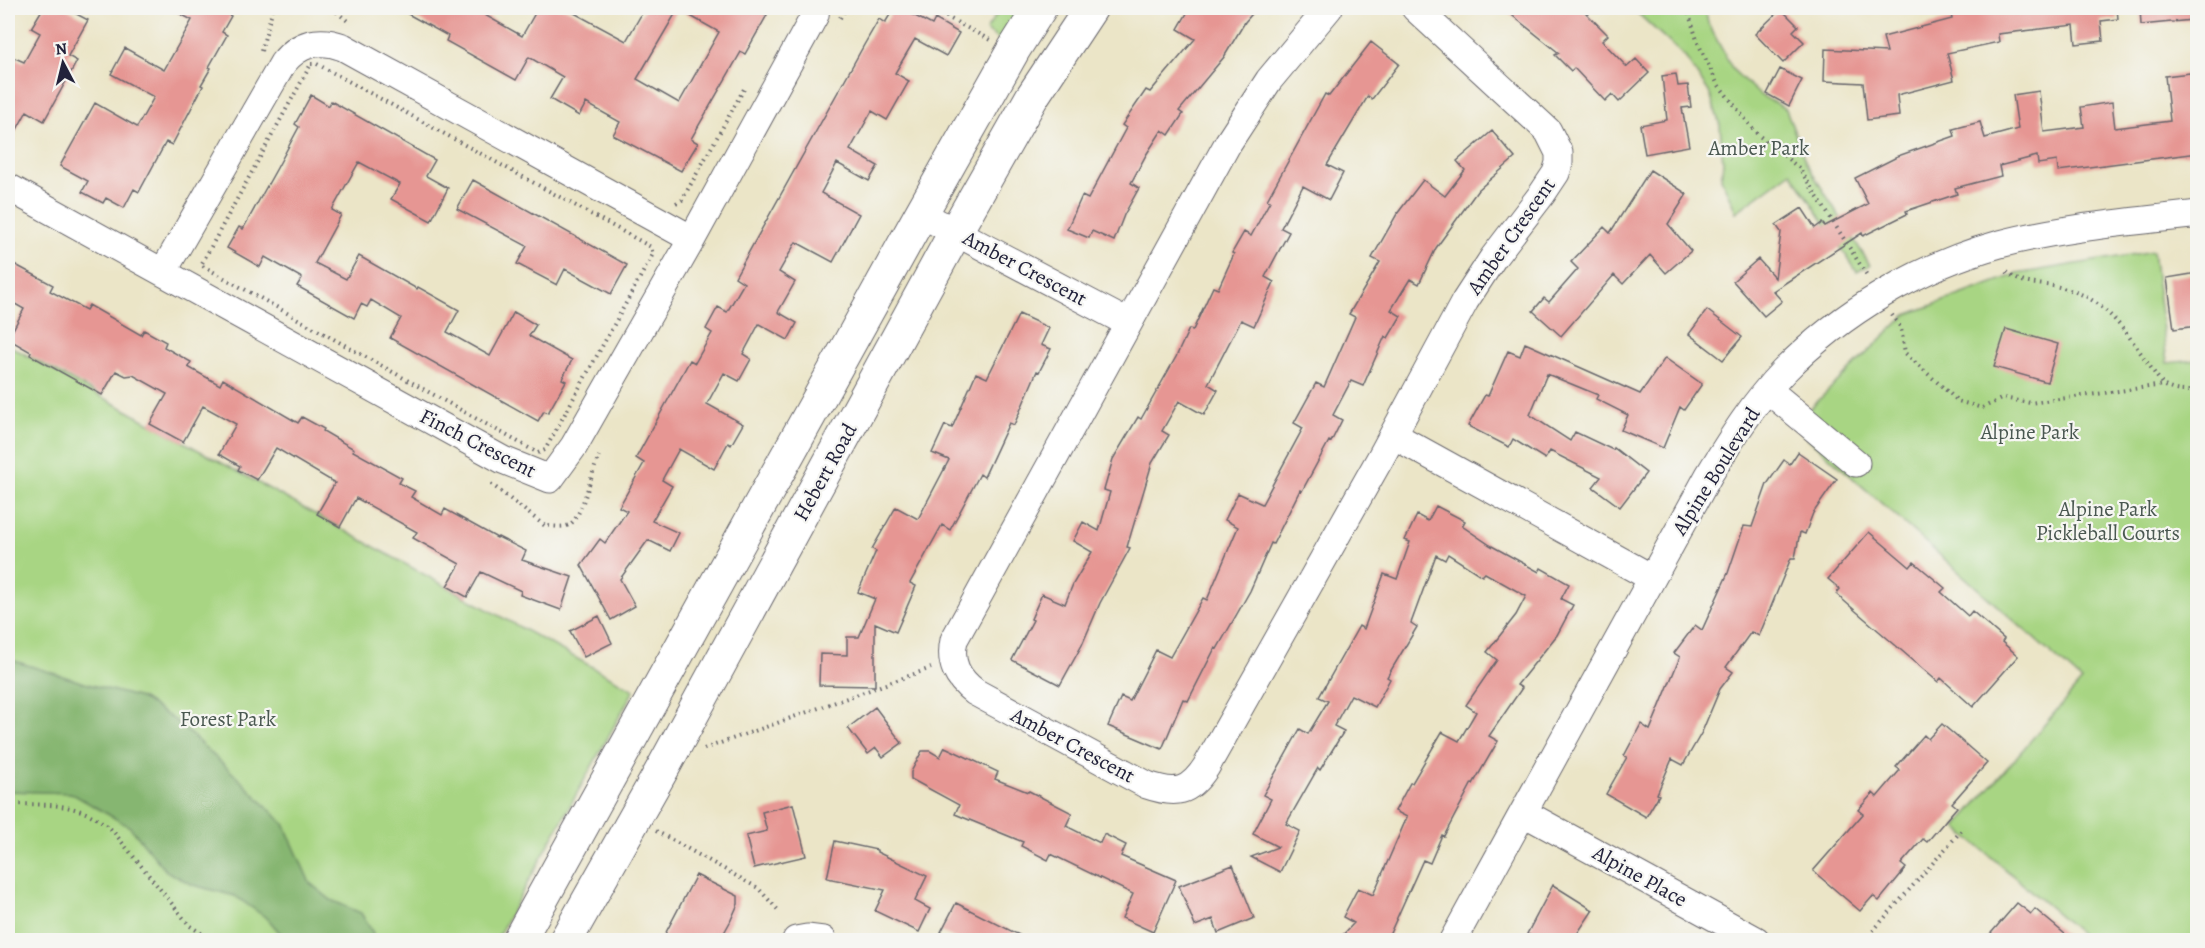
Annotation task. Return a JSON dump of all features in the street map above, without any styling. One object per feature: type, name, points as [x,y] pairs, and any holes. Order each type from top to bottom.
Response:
[{"type":"main road","name":"Hebert Road","points":[[519,940],[921,214],[1014,49],[1040,8]]},
{"type":"main road","name":"Hebert Road","points":[[566,940],[663,768],[956,231],[1032,97],[1091,8]]},
{"type":"street","name":"Finch Crescent","points":[[8,187],[503,460],[550,479],[574,446],[692,239],[815,15],[816,8]]},
{"type":"street","points":[[952,661],[954,640],[959,630],[1219,160],[1252,105],[1290,53],[1329,8]]},
{"type":"street","name":"Amber Crescent","points":[[952,661],[963,683],[975,692],[1147,785],[1170,791],[1190,787],[1206,767],[1478,280],[1550,183],[1559,163],[1559,153],[1548,131],[1415,8]]},
{"type":"street","points":[[163,272],[283,63],[299,47],[321,42],[343,47],[692,239]]},
{"type":"street","name":"Amber Crescent","points":[[921,214],[1128,323]]},
{"type":"street","name":"Alpine Boulevard","points":[[1453,940],[1732,437],[1768,390],[1798,358],[1852,314],[1903,283],[1941,265],[1998,245],[2030,237],[2198,214]]},
{"type":"street","points":[[1768,390],[1856,463]]},
{"type":"street","points":[[1393,435],[1652,578]]},
{"type":"street","name":"Alpine Place","points":[[1524,813],[1756,940]]},
{"type":"street","points":[[796,940],[807,938],[822,940]]},
{"type":"path","points":[[260,53],[273,8]]},
{"type":"path","points":[[332,8],[354,26]]},
{"type":"path","points":[[837,23],[846,8]]},
{"type":"path","points":[[930,8],[992,41]]},
{"type":"path","points":[[1687,8],[1698,43],[1717,83],[1757,134],[1799,168],[1869,279]]},
{"type":"path","points":[[311,64],[317,64],[651,247],[653,254],[545,450],[538,453],[201,266],[203,260],[311,64]]},
{"type":"path","points":[[675,204],[682,200],[744,88]]},
{"type":"path","points":[[2007,272],[2021,282],[2060,287],[2083,295],[2098,304],[2118,325],[2163,385],[2171,389],[2198,391]]},
{"type":"path","points":[[1887,307],[1901,328],[1905,353],[1958,401],[1982,408],[2003,398],[2030,402],[2163,385]]},
{"type":"path","points":[[489,482],[545,526],[567,526],[575,519],[582,506],[590,476],[602,450]]},
{"type":"path","points":[[701,750],[952,661]]},
{"type":"path","points":[[8,804],[76,808],[101,820],[112,830],[190,926],[212,940]]},
{"type":"path","points":[[653,830],[758,888],[778,910]]},
{"type":"path","points":[[1865,940],[1962,830]]},
{"type":"green space","points":[[1001,8],[1026,8],[1003,43],[986,30]]},
{"type":"green space","name":"Amber Park","points":[[1632,8],[1705,8],[1708,23],[1733,70],[1760,95],[1786,109],[1806,163],[1870,265],[1857,272],[1791,172],[1736,212],[1721,178],[1723,163],[1720,125],[1709,92],[1685,57]]},
{"type":"green space","name":"Alpine Park","points":[[2153,251],[2167,363],[2197,360],[2197,940],[2088,940],[1956,827],[2082,681],[1793,425],[1906,315],[2017,274]]},
{"type":"green space","name":"Forest Park","points":[[8,345],[634,690],[496,940],[8,940]]},
{"type":"green space","points":[[8,659],[141,698],[176,721],[284,824],[310,883],[331,900],[361,913],[373,933],[373,940],[286,940],[268,919],[235,896],[193,885],[166,871],[130,827],[71,793],[8,791]]},
{"type":"building","points":[[43,8],[65,8],[88,20],[68,56],[77,61],[44,121],[27,111],[8,146],[8,71],[15,58],[24,62],[40,33],[31,28]]},
{"type":"building","points":[[169,8],[216,8],[231,16],[222,32],[227,35],[172,145],[166,142],[139,192],[134,189],[124,208],[106,198],[103,203],[82,192],[88,181],[60,166],[95,103],[137,127],[154,97],[111,74],[125,48],[164,70],[192,20]]},
{"type":"building","points":[[397,8],[486,8],[483,14],[522,36],[538,8],[565,8],[626,41],[645,8],[754,8],[767,15],[745,54],[741,52],[691,139],[698,143],[681,171],[613,135],[620,122],[586,103],[579,116],[550,99],[563,77],[529,57],[516,80],[446,41],[448,36]],"holes":[[[678,9],[719,32],[679,103],[637,79]]]},
{"type":"building","points":[[894,8],[900,8],[932,25],[935,19],[959,33],[946,56],[915,39],[895,73],[909,81],[887,120],[872,111],[850,150],[878,166],[869,181],[837,163],[821,193],[859,214],[833,262],[796,242],[779,272],[795,282],[778,312],[797,323],[788,340],[759,324],[743,354],[751,359],[739,381],[724,373],[707,404],[743,424],[731,445],[728,443],[714,469],[679,449],[662,480],[672,486],[652,521],[679,533],[670,551],[648,540],[620,579],[635,606],[611,620],[581,565],[600,539],[605,543],[627,511],[619,507],[644,463],[636,458],[690,360],[695,363],[712,333],[706,329],[718,307],[727,312],[744,283],[735,277],[864,45],[879,19],[885,23]]},
{"type":"building","points":[[1190,8],[1257,8],[1245,22],[1224,57],[1179,111],[1183,114],[1169,135],[1162,130],[1146,155],[1131,183],[1139,188],[1124,215],[1114,241],[1092,231],[1089,238],[1067,229],[1082,196],[1088,199],[1126,128],[1122,125],[1146,90],[1150,92],[1195,39],[1178,29]]},
{"type":"building","points":[[1503,8],[1581,8],[1608,35],[1602,41],[1627,67],[1636,59],[1649,73],[1619,102],[1612,94],[1605,101],[1574,68],[1571,71],[1555,55],[1559,53]]},
{"type":"building","points":[[1980,8],[2117,8],[2118,19],[2101,21],[2103,41],[2076,44],[2074,25],[1998,34],[1999,42],[1947,53],[1954,80],[1897,95],[1899,116],[1867,120],[1863,83],[1824,81],[1825,49],[1887,52],[1883,37],[1952,19],[1951,14]]},
{"type":"building","points":[[2140,8],[2192,8],[2192,20],[2141,25]]},
{"type":"building","points":[[1781,9],[1798,26],[1793,31],[1804,42],[1783,63],[1755,34]]},
{"type":"building","points":[[1371,42],[1399,64],[1372,99],[1368,96],[1327,165],[1343,173],[1329,200],[1303,186],[1281,228],[1289,232],[1265,277],[1274,282],[1254,326],[1241,320],[1208,384],[1218,390],[1204,415],[1179,401],[1162,431],[1169,435],[1152,463],[1127,547],[1130,548],[1060,685],[1012,660],[1033,620],[1031,619],[1042,594],[1065,604],[1073,584],[1092,552],[1073,541],[1083,522],[1099,531],[1110,492],[1104,490],[1113,459],[1138,417],[1141,419],[1189,329],[1193,330],[1213,287],[1218,289],[1234,254],[1232,253],[1244,232],[1251,236],[1270,201],[1267,200],[1325,94],[1329,96]]},
{"type":"building","points":[[1780,69],[1802,80],[1789,106],[1767,94]]},
{"type":"building","points":[[2190,73],[2191,75],[2198,74],[2198,153],[2058,171],[2057,161],[2038,164],[2037,156],[1999,166],[2001,176],[1955,188],[1957,194],[1906,211],[1907,214],[1863,236],[1862,233],[1773,291],[1782,301],[1764,316],[1733,281],[1758,259],[1775,278],[1781,232],[1776,225],[1802,208],[1815,228],[1822,223],[1825,226],[1868,204],[1855,178],[1895,157],[1955,136],[1953,129],[1980,122],[1985,138],[2018,129],[2013,95],[2039,91],[2044,132],[2084,127],[2081,107],[2112,102],[2115,128],[2170,121],[2165,76]]},
{"type":"building","points":[[1676,74],[1678,86],[1688,85],[1691,107],[1682,108],[1689,146],[1645,154],[1640,125],[1667,120],[1662,76]]},
{"type":"building","points":[[311,95],[329,106],[331,101],[435,160],[426,176],[448,188],[431,221],[391,199],[400,184],[359,162],[332,210],[341,215],[315,263],[346,279],[359,256],[417,289],[418,287],[459,310],[447,332],[490,356],[514,312],[536,325],[529,336],[572,360],[562,379],[566,381],[548,413],[544,411],[538,421],[390,338],[401,318],[371,300],[367,307],[361,304],[354,318],[297,286],[302,278],[265,257],[260,267],[227,248],[239,227],[243,229],[277,168],[299,127],[295,124]]},
{"type":"building","points":[[1492,131],[1515,158],[1478,190],[1436,248],[1419,284],[1410,279],[1391,310],[1401,316],[1388,338],[1385,336],[1363,386],[1351,381],[1333,415],[1342,420],[1331,442],[1329,441],[1302,491],[1300,490],[1273,544],[1271,543],[1250,591],[1217,649],[1215,648],[1188,701],[1183,699],[1162,749],[1108,726],[1121,697],[1130,701],[1156,650],[1170,657],[1203,598],[1207,600],[1238,527],[1225,520],[1238,493],[1262,504],[1303,428],[1294,423],[1316,383],[1324,387],[1355,317],[1349,314],[1380,262],[1372,258],[1397,214],[1423,180],[1445,196],[1465,170],[1457,161]]},
{"type":"building","points":[[1650,170],[1687,194],[1668,224],[1691,251],[1666,273],[1650,255],[1623,284],[1614,275],[1561,336],[1533,311],[1544,298],[1549,302],[1578,269],[1571,262],[1604,227],[1610,233]]},
{"type":"building","points":[[473,180],[627,265],[611,294],[565,269],[557,285],[517,264],[527,246],[457,209]]},
{"type":"building","points":[[14,264],[53,285],[50,291],[86,310],[89,305],[141,335],[144,330],[166,342],[164,347],[191,362],[188,367],[220,385],[223,379],[298,423],[302,417],[324,429],[323,431],[354,449],[353,451],[402,478],[399,483],[415,491],[411,497],[442,515],[445,509],[497,538],[526,551],[522,560],[572,577],[561,610],[520,595],[521,591],[481,572],[467,597],[447,586],[460,564],[413,538],[417,532],[356,498],[340,527],[317,514],[335,483],[276,448],[257,480],[238,470],[240,466],[219,454],[236,424],[203,406],[183,442],[150,424],[167,394],[133,375],[126,376],[116,371],[102,395],[30,355],[31,352],[8,339],[24,309],[8,300],[8,276]]},
{"type":"building","points":[[2198,273],[2198,326],[2174,329],[2167,278]]},
{"type":"building","points":[[1707,310],[1742,337],[1723,360],[1689,334]]},
{"type":"building","points":[[1019,314],[1049,328],[1041,345],[1051,349],[1039,372],[1037,371],[1014,425],[1009,423],[984,477],[980,474],[950,530],[942,525],[910,583],[916,586],[896,632],[875,623],[875,686],[819,685],[820,654],[847,655],[847,637],[859,637],[875,599],[858,592],[876,551],[872,549],[896,507],[918,519],[949,460],[932,453],[945,425],[952,428],[976,373],[987,378]]},
{"type":"building","points":[[2006,329],[2058,344],[2047,382],[1994,367]]},
{"type":"building","points":[[1525,343],[1640,394],[1665,358],[1702,384],[1684,410],[1680,407],[1663,448],[1621,430],[1628,415],[1596,399],[1598,395],[1547,374],[1530,415],[1570,441],[1575,432],[1613,450],[1614,448],[1646,473],[1620,507],[1593,487],[1601,477],[1550,451],[1545,459],[1513,439],[1509,447],[1468,426],[1485,395],[1488,396],[1508,351],[1520,356]]},
{"type":"building","points":[[1798,452],[1837,479],[1813,513],[1805,534],[1800,532],[1795,558],[1791,558],[1759,636],[1751,632],[1726,667],[1733,672],[1720,689],[1702,732],[1683,765],[1672,759],[1657,794],[1659,795],[1646,817],[1606,794],[1627,757],[1624,756],[1641,724],[1650,730],[1680,657],[1674,653],[1695,625],[1702,630],[1728,573],[1744,526],[1752,527],[1767,484],[1784,460],[1790,464]]},
{"type":"building","points":[[1436,506],[1465,521],[1462,526],[1490,545],[1539,572],[1541,568],[1569,584],[1561,599],[1573,605],[1557,635],[1517,685],[1522,688],[1489,736],[1498,741],[1472,783],[1444,836],[1442,835],[1430,863],[1423,860],[1387,940],[1338,940],[1354,923],[1343,917],[1358,888],[1373,895],[1407,817],[1395,811],[1410,783],[1442,732],[1459,741],[1476,712],[1466,705],[1497,660],[1487,652],[1516,615],[1526,596],[1485,573],[1482,576],[1448,554],[1445,560],[1436,555],[1411,623],[1417,627],[1387,677],[1390,679],[1375,707],[1351,695],[1334,726],[1344,731],[1320,770],[1318,768],[1286,824],[1300,831],[1280,872],[1251,857],[1278,847],[1253,834],[1271,799],[1263,795],[1300,729],[1308,734],[1328,701],[1319,697],[1359,626],[1364,629],[1384,574],[1397,579],[1410,542],[1405,540],[1417,515],[1428,521]]},
{"type":"building","points":[[1869,532],[1910,567],[1914,562],[1945,588],[1941,592],[1968,616],[1972,611],[2004,639],[2002,642],[2018,656],[1973,707],[1941,678],[1938,682],[1836,594],[1840,589],[1828,579]]},
{"type":"building","points":[[599,616],[612,643],[584,657],[570,631]]},
{"type":"building","points":[[875,707],[902,743],[883,757],[876,748],[868,754],[848,728]]},
{"type":"building","points":[[1942,724],[1987,763],[1952,803],[1957,807],[1927,842],[1923,839],[1901,864],[1906,868],[1879,901],[1873,896],[1860,911],[1813,871],[1863,814],[1858,810],[1873,793],[1877,797],[1900,770],[1896,767],[1924,735],[1928,739]]},
{"type":"building","points":[[945,747],[998,772],[995,779],[1029,791],[1072,813],[1066,826],[1100,843],[1104,834],[1126,845],[1121,856],[1176,880],[1153,932],[1122,918],[1133,894],[1051,854],[1048,860],[1021,846],[1023,842],[955,814],[959,805],[911,779],[911,772],[922,751],[930,751],[940,757]]},
{"type":"building","points":[[793,804],[806,856],[754,868],[746,836],[767,831],[762,812]]},
{"type":"building","points":[[835,841],[877,850],[927,876],[915,901],[930,909],[919,932],[875,911],[885,890],[827,878]]},
{"type":"building","points":[[1233,865],[1254,918],[1218,933],[1213,919],[1195,926],[1179,886]]},
{"type":"building","points":[[696,875],[738,896],[738,904],[730,922],[720,940],[662,940]]},
{"type":"building","points":[[1553,885],[1593,910],[1573,940],[1541,940],[1527,934]]},
{"type":"building","points":[[956,903],[1029,940],[958,940],[941,932]]},
{"type":"building","points":[[2017,903],[2031,914],[2035,909],[2072,940],[1985,940]]},
{"type":"park label","name":"Alpine Park Pickleball Courts","points":[[2108,521]]}]
